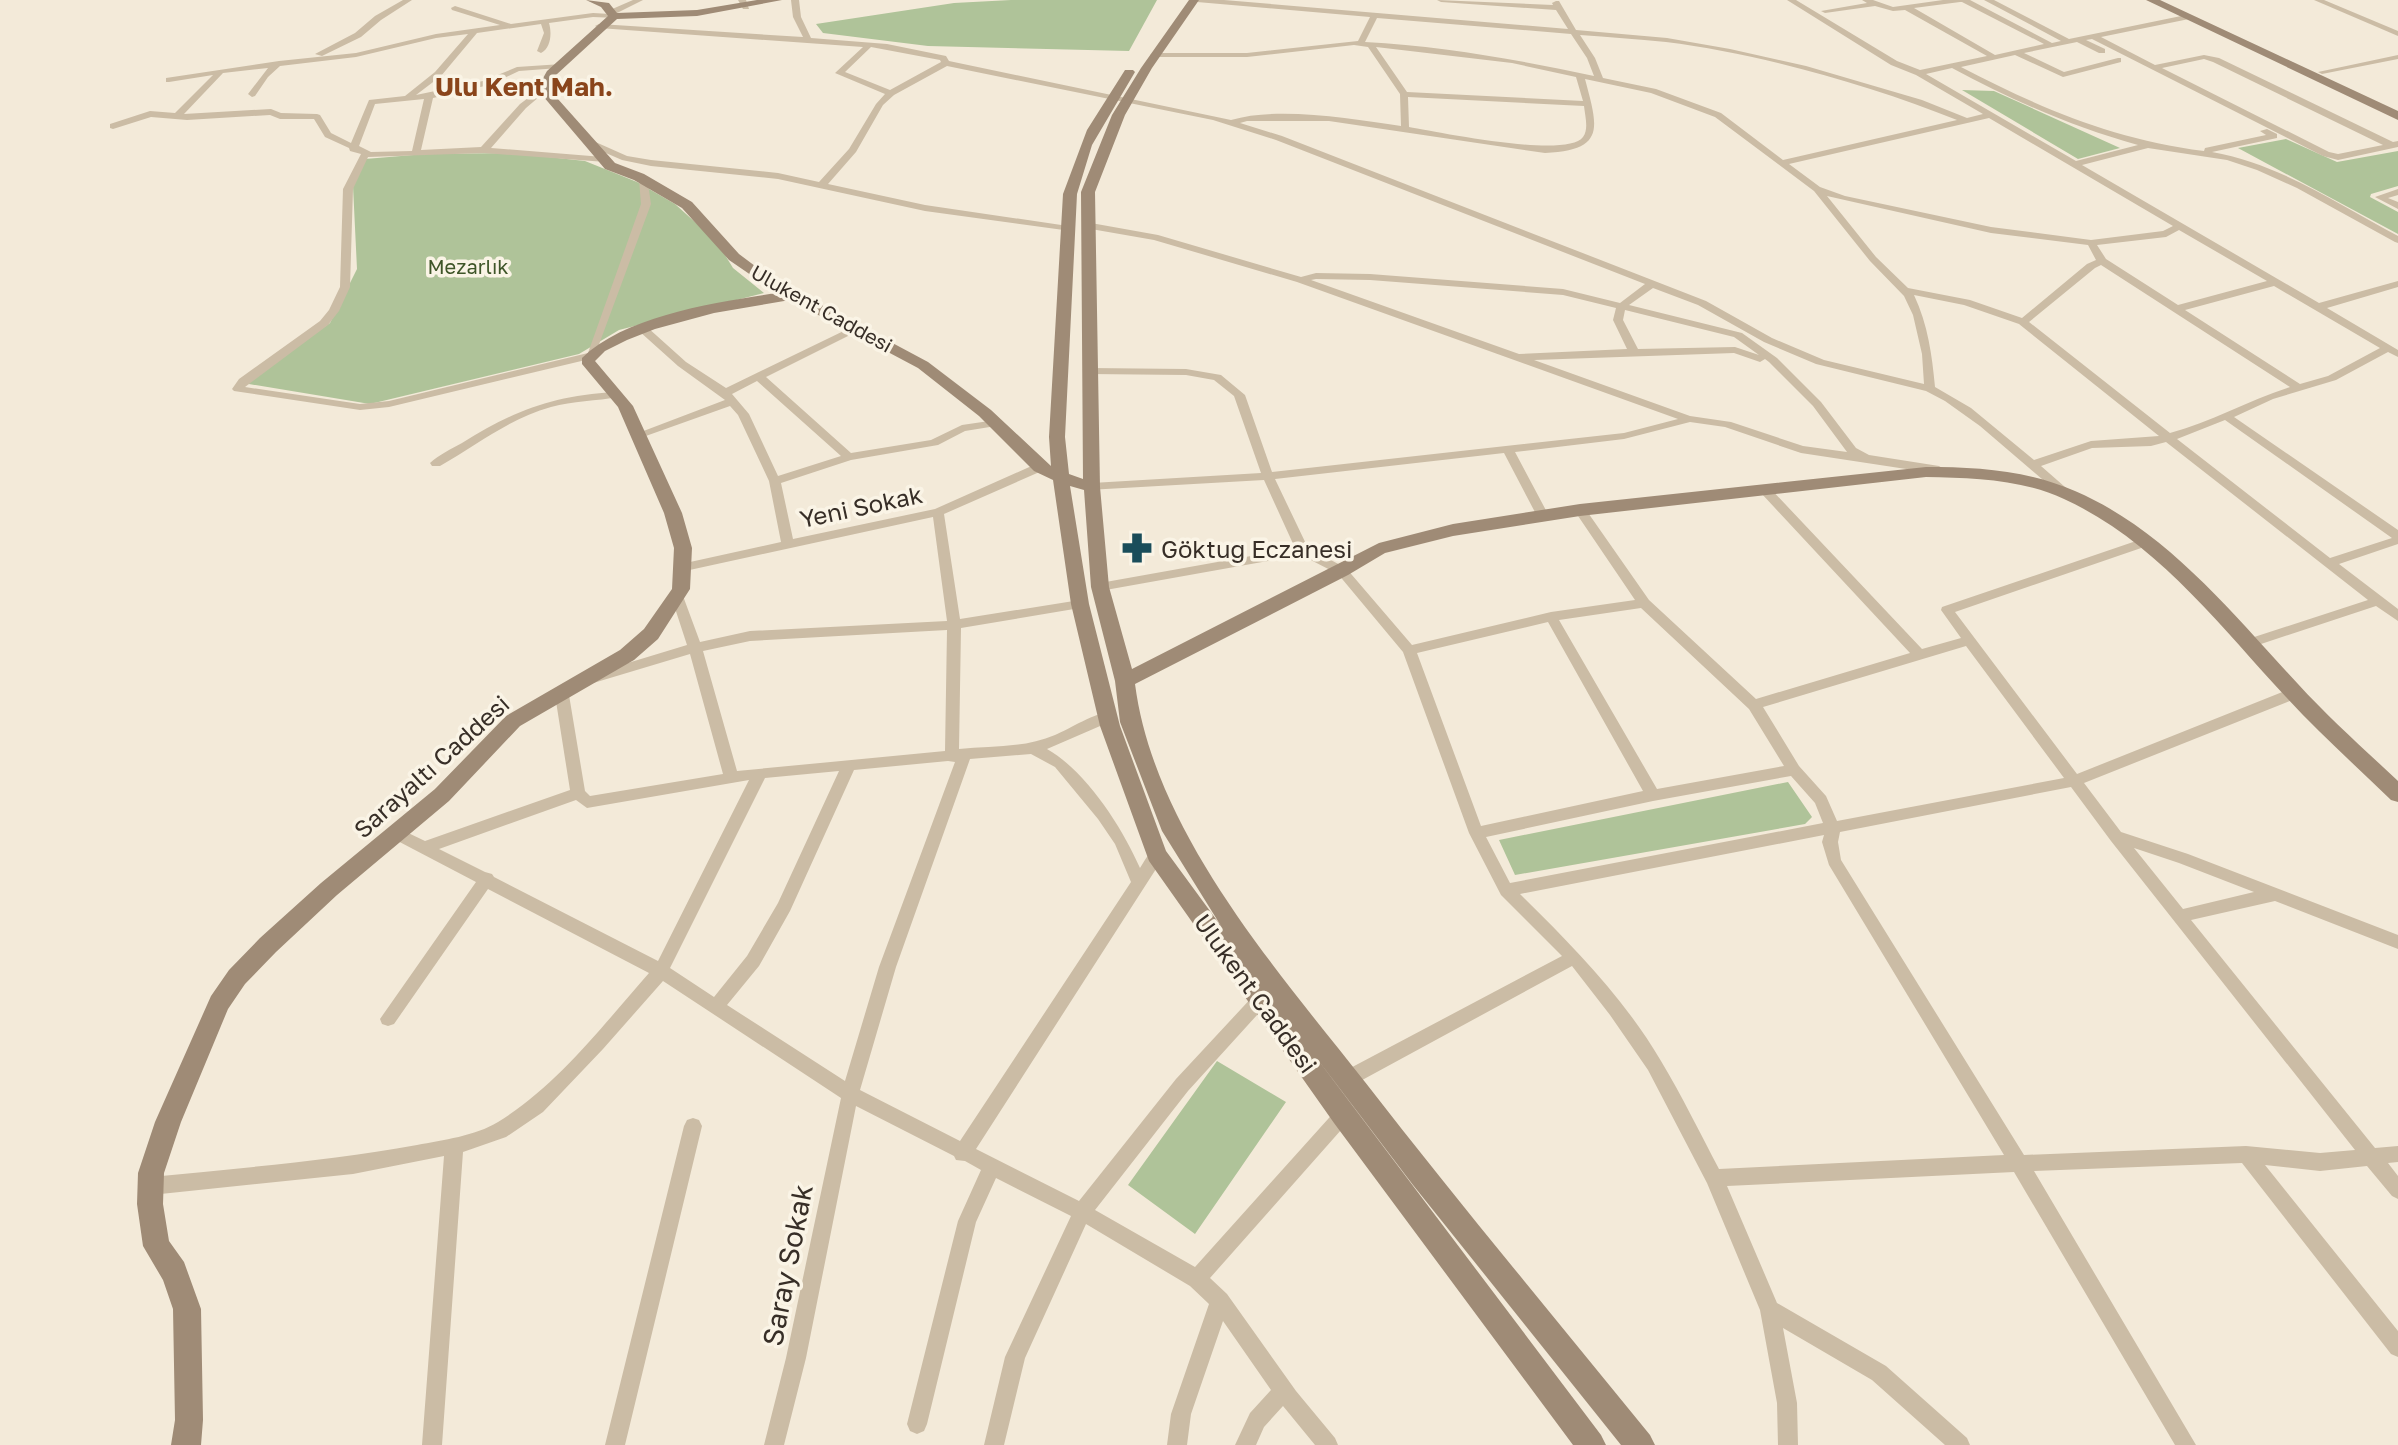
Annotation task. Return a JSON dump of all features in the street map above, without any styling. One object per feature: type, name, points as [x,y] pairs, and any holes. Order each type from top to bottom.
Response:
[{"type":"street","points":[[312,58],[358,35],[378,18],[408,0]]},
{"type":"street","points":[[591,0],[614,14]]},
{"type":"street","points":[[484,150],[523,106],[543,89],[551,73],[582,47],[599,26],[639,0]]},
{"type":"street","points":[[169,80],[312,58],[356,55],[436,36],[514,28],[593,15],[697,13],[777,0]]},
{"type":"street","points":[[795,0],[797,17],[808,40]]},
{"type":"street","points":[[1050,472],[1057,437],[1070,194],[1078,158],[1120,97],[1177,0]]},
{"type":"street","points":[[1640,1445],[1347,1079],[1248,950],[1173,831],[1130,722],[1125,681],[1100,587],[1092,487],[1091,226],[1088,192],[1120,97],[1195,0],[1574,35],[1667,40],[1730,51],[1919,102],[1966,121]]},
{"type":"street","points":[[1441,0],[1556,4],[1574,35],[1593,58],[1599,78]]},
{"type":"street","points":[[1791,0],[1894,63],[1919,73],[2393,351]]},
{"type":"street","points":[[1808,0],[1919,73]]},
{"type":"street","points":[[1825,11],[1870,2],[1884,8],[1908,8],[1962,0],[2049,44]]},
{"type":"street","points":[[1988,0],[2274,136],[2199,152]]},
{"type":"street","points":[[2151,0],[2398,116]]},
{"type":"street","points":[[2166,0],[2398,108]]},
{"type":"street","points":[[2318,0],[2398,34]]},
{"type":"street","points":[[455,8],[514,28]]},
{"type":"street","points":[[1908,8],[1992,56]]},
{"type":"street","points":[[1365,44],[1374,16]]},
{"type":"street","points":[[1919,73],[2186,17]]},
{"type":"street","points":[[541,51],[548,33],[545,23]]},
{"type":"street","points":[[599,26],[869,45],[924,52],[943,58],[946,63]]},
{"type":"street","points":[[406,99],[438,74],[474,32]]},
{"type":"street","points":[[2092,36],[2334,157],[2395,144]]},
{"type":"street","points":[[1154,55],[1247,55],[1365,44],[1497,59],[1599,78],[1653,91],[1718,115],[1817,189],[1873,259],[1903,290],[1918,315],[1927,354],[1930,389]]},
{"type":"street","points":[[1365,44],[1404,94],[1405,128]]},
{"type":"street","points":[[869,45],[839,73],[891,93]]},
{"type":"street","points":[[2013,51],[2063,75],[2118,60]]},
{"type":"street","points":[[2152,68],[2204,57],[2216,60],[2395,144]]},
{"type":"street","points":[[2322,72],[2398,57]]},
{"type":"street","points":[[252,94],[265,75],[279,63]]},
{"type":"street","points":[[822,185],[853,150],[880,104],[891,93],[946,63],[1120,97],[1230,123],[1398,183],[1702,303],[1768,340],[1820,362],[1930,389],[1947,397],[1976,417],[2067,494],[2143,543],[2215,604],[2295,693],[2398,794]]},
{"type":"street","points":[[1952,65],[2079,126],[2149,145],[2244,162],[2311,193],[2398,240]]},
{"type":"street","points":[[353,149],[372,102],[429,96],[496,80],[506,72],[517,69],[559,66]]},
{"type":"street","points":[[176,117],[221,71]]},
{"type":"street","points":[[1230,123],[1247,118],[1329,118],[1545,150],[1572,150],[1583,146],[1590,137],[1580,75]]},
{"type":"street","name":"Ulukent Caddesi","points":[[543,89],[603,160],[610,166],[644,179],[687,205],[734,257],[766,281],[923,365],[996,423],[1050,472],[1092,487]]},
{"type":"street","points":[[1404,94],[1587,104]]},
{"type":"street","points":[[416,151],[429,96]]},
{"type":"street","points":[[113,126],[140,116],[271,112],[280,116],[317,117],[328,135],[353,149],[379,156],[416,151],[484,150],[603,160]]},
{"type":"street","points":[[1780,163],[1991,115]]},
{"type":"street","points":[[588,142],[625,158],[651,163],[764,174],[925,208],[1068,229]]},
{"type":"street","points":[[2075,164],[2149,145]]},
{"type":"street","points":[[366,153],[348,189],[345,287],[334,311],[324,323],[243,381],[238,389],[360,407],[389,404],[591,354],[643,329],[741,303],[792,295]]},
{"type":"street","points":[[591,354],[646,204],[644,179]]},
{"type":"street","points":[[1817,189],[1920,216],[2091,243],[2166,234],[2179,226]]},
{"type":"street","points":[[2398,192],[2380,197],[2398,206]]},
{"type":"street","points":[[1091,226],[1155,237],[1301,280],[1690,419],[1727,424],[1801,449],[2038,483],[2067,494]]},
{"type":"street","points":[[2091,243],[2102,261],[2299,388]]},
{"type":"street","points":[[2023,322],[2091,266],[2102,261]]},
{"type":"street","points":[[1301,280],[1316,276],[1384,278],[1563,292],[1738,335],[1773,360],[1817,404],[1852,451],[1866,458]]},
{"type":"street","points":[[2176,309],[2276,282]]},
{"type":"street","points":[[1635,354],[1616,319],[1621,305],[1652,284]]},
{"type":"street","points":[[2318,307],[2398,284]]},
{"type":"street","points":[[1903,290],[1966,302],[2023,322],[2398,616]]},
{"type":"street","points":[[639,435],[729,397],[759,377],[856,328]]},
{"type":"street","points":[[643,329],[682,364],[729,397],[743,414],[775,481],[788,545]]},
{"type":"street","points":[[1515,358],[1735,350],[1765,361],[1773,360]]},
{"type":"street","points":[[2031,465],[2091,445],[2151,442],[2168,437],[2227,417],[2269,397],[2332,378],[2393,351]]},
{"type":"street","name":"Sarayaltı Caddesi","points":[[186,1445],[189,1420],[187,1309],[174,1272],[156,1246],[151,1173],[196,1052],[219,1003],[237,977],[329,889],[442,795],[513,721],[562,695],[635,648],[651,634],[677,596],[685,567],[673,513],[625,406],[587,361],[591,354]]},
{"type":"street","points":[[1090,371],[1186,372],[1217,377],[1239,395],[1268,476],[1303,551]]},
{"type":"street","points":[[759,377],[849,457]]},
{"type":"street","points":[[436,463],[508,420],[535,409],[567,400],[615,395]]},
{"type":"street","points":[[2227,417],[2398,538]]},
{"type":"street","points":[[1092,487],[1268,476],[1624,436],[1690,419]]},
{"type":"street","points":[[775,481],[849,457],[934,443],[962,428],[996,423]]},
{"type":"street","points":[[1508,449],[1543,516]]},
{"type":"street","name":"Ulukent Caddesi","points":[[1050,472],[1109,716],[1157,855],[1343,1115],[1591,1445]]},
{"type":"street","name":"Yeni Sokak","points":[[685,567],[938,512],[1050,472]]},
{"type":"street","points":[[1125,681],[1342,571],[1379,549],[1453,530],[1580,510],[1951,472]]},
{"type":"street","points":[[1765,490],[1920,655]]},
{"type":"street","points":[[1580,510],[1644,603],[1754,705],[1794,770],[1821,800],[1833,829],[1830,842],[1834,861],[2019,1163],[2186,1445]]},
{"type":"street","name":"Saray Sokak","points":[[774,1445],[799,1357],[850,1094],[893,949],[958,757],[954,625],[938,512]]},
{"type":"street","points":[[2329,563],[2398,538]]},
{"type":"street","points":[[2143,543],[1947,610],[2116,837],[2398,1190]]},
{"type":"street","points":[[1100,587],[1303,551],[1342,571],[1409,650],[1476,833],[1506,890],[1574,957],[1654,1065],[1714,1178],[1770,1310],[1787,1403],[1788,1445]]},
{"type":"street","points":[[677,596],[731,777]]},
{"type":"street","points":[[2250,643],[2378,601]]},
{"type":"street","points":[[1409,650],[1551,617],[1644,603]]},
{"type":"street","points":[[586,679],[612,675],[695,648],[750,636],[954,625],[1080,604]]},
{"type":"street","points":[[1551,617],[1653,795]]},
{"type":"street","points":[[1754,705],[1969,640]]},
{"type":"street","points":[[1506,890],[2075,781],[2295,693]]},
{"type":"street","points":[[562,695],[578,793],[587,802],[760,773],[1033,748],[1109,716]]},
{"type":"street","points":[[1033,748],[1060,763],[1103,815],[1121,841],[1139,883]]},
{"type":"street","points":[[716,1007],[753,961],[784,906],[849,766]]},
{"type":"street","points":[[1476,833],[1653,795],[1794,770]]},
{"type":"street","points":[[151,1186],[353,1165],[454,1146],[500,1131],[537,1106],[661,971],[760,773]]},
{"type":"street","points":[[424,848],[578,793]]},
{"type":"street","points":[[397,834],[487,878],[661,971],[850,1094],[991,1169],[1082,1212],[1197,1279],[1220,1301],[1328,1445]]},
{"type":"street","points":[[2116,837],[2183,858],[2398,942]]},
{"type":"street","points":[[962,1154],[1157,855]]},
{"type":"street","points":[[388,1019],[487,878]]},
{"type":"street","points":[[2179,916],[2276,894]]},
{"type":"street","points":[[1347,1079],[1574,957]]},
{"type":"street","points":[[994,1445],[1015,1357],[1082,1212],[1182,1085],[1261,999]]},
{"type":"street","points":[[1197,1279],[1343,1115]]},
{"type":"street","points":[[615,1445],[693,1126]]},
{"type":"street","points":[[432,1445],[454,1146]]},
{"type":"street","points":[[2246,1154],[2398,1347]]},
{"type":"street","points":[[1714,1178],[2246,1154],[2320,1162],[2398,1154]]},
{"type":"street","points":[[917,1424],[965,1229],[991,1169]]},
{"type":"street","points":[[1177,1445],[1181,1414],[1220,1301]]},
{"type":"street","points":[[1770,1310],[1879,1373],[1960,1445]]},
{"type":"street","points":[[1245,1445],[1257,1420],[1284,1390]]},
{"type":"green space","points":[[1157,0],[1129,51],[928,46],[823,33],[816,24],[954,3]]},
{"type":"green space","points":[[1962,90],[1994,91],[2120,148],[2078,159]]},
{"type":"green space","points":[[2286,139],[2337,162],[2398,151],[2398,186],[2371,194],[2370,197],[2398,212],[2398,234],[2238,148]]},
{"type":"green space","name":"Mezarlık","points":[[512,153],[585,161],[637,182],[675,204],[717,242],[733,268],[764,293],[619,330],[579,354],[370,404],[243,383],[330,323],[357,269],[353,186],[365,159],[425,154]]},
{"type":"green space","points":[[1788,782],[1812,817],[1805,824],[1515,875],[1499,840]]},
{"type":"green space","points":[[1217,1061],[1286,1102],[1195,1234],[1128,1185]]},
{"type":"place","name":"Göktuğ Eczanesi","points":[[1137,548]]},
{"type":"district","name":"Ulu Kent Mah.","points":[[524,86]]}]
